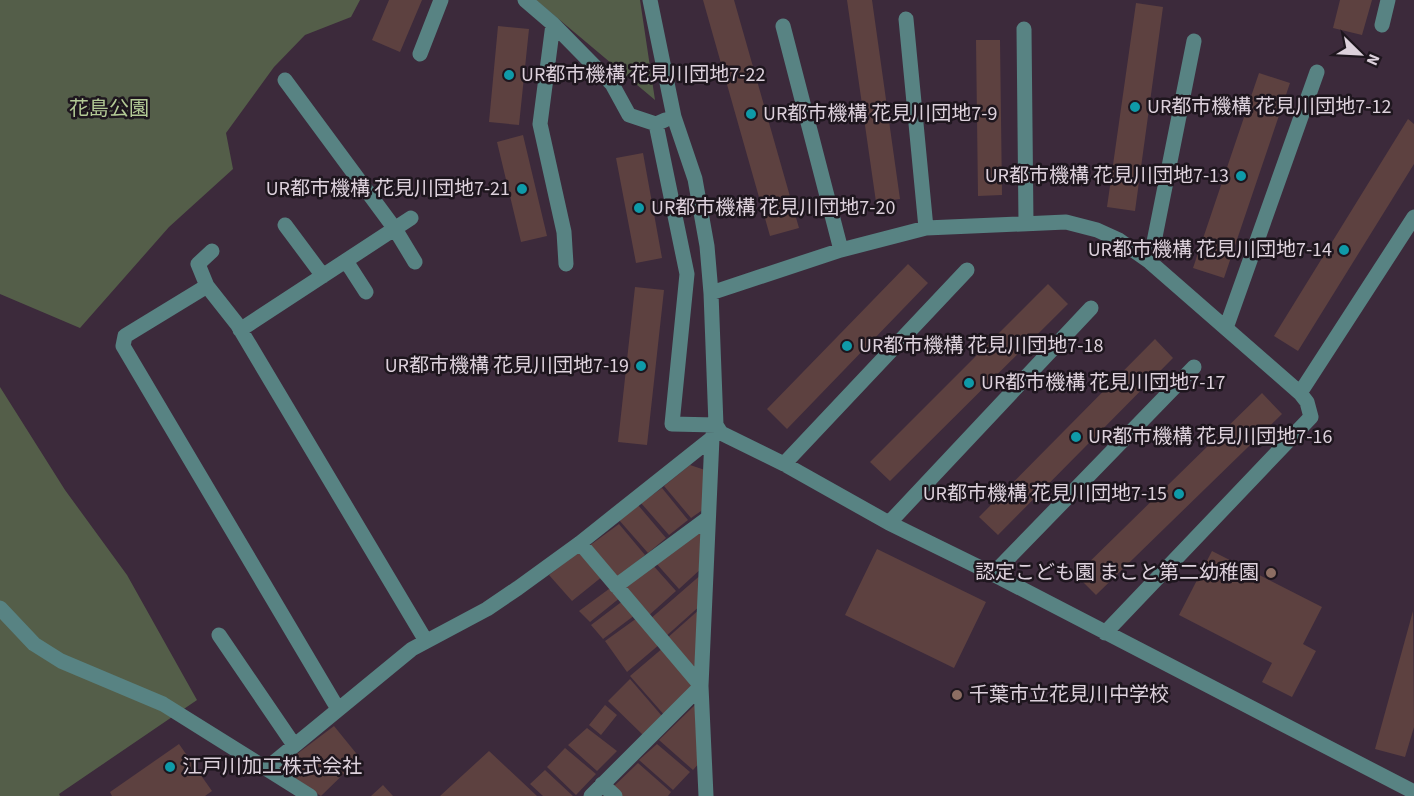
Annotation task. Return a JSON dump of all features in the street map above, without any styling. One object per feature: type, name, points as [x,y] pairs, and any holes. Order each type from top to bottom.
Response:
[{"type":"street","points":[[420,54],[441,0]]},
{"type":"street","points":[[525,0],[553,24],[612,84],[630,116],[656,124],[674,117]]},
{"type":"street","points":[[650,0],[674,117],[695,179],[707,246],[711,293],[714,432],[701,686],[706,796]]},
{"type":"street","points":[[1382,25],[1388,0]]},
{"type":"street","points":[[906,19],[926,228]]},
{"type":"street","points":[[553,24],[540,123],[564,232],[566,264]]},
{"type":"street","points":[[783,26],[841,250]]},
{"type":"street","points":[[1023,29],[1026,224]]},
{"type":"street","points":[[1150,262],[1194,41]]},
{"type":"street","points":[[1226,328],[1317,72]]},
{"type":"street","points":[[285,80],[395,229],[415,262]]},
{"type":"street","points":[[656,124],[687,274],[672,424],[721,433],[784,464],[889,523],[993,574],[1414,792]]},
{"type":"street","points":[[1300,393],[1414,217]]},
{"type":"street","points":[[240,330],[411,218]]},
{"type":"street","points":[[711,293],[841,250],[926,228],[1066,222],[1097,230],[1119,240],[1150,262],[1300,393],[1307,402],[1311,417],[1105,633]]},
{"type":"street","points":[[285,225],[323,276]]},
{"type":"street","points":[[212,251],[198,264],[207,285],[240,330],[426,641]]},
{"type":"street","points":[[346,261],[366,292]]},
{"type":"street","points":[[784,464],[967,270]]},
{"type":"street","points":[[207,285],[125,336],[123,346],[338,710]]},
{"type":"street","points":[[889,523],[1091,308]]},
{"type":"street","points":[[993,574],[1194,367]]},
{"type":"street","points":[[267,768],[412,649],[487,609],[580,543],[714,432]]},
{"type":"street","points":[[616,586],[708,518]]},
{"type":"street","points":[[580,543],[701,686]]},
{"type":"street","points":[[0,608],[34,644],[61,661],[163,704],[310,796]]},
{"type":"street","points":[[219,635],[294,745]]},
{"type":"street","points":[[591,796],[701,686]]},
{"type":"street","points":[[602,784],[615,796]]},
{"type":"green space","name":"花島公園","points":[[0,0],[360,0],[351,17],[305,35],[274,67],[226,133],[233,169],[169,227],[80,328],[0,294]]},
{"type":"green space","points":[[536,0],[640,0],[655,100]]},
{"type":"green space","points":[[0,387],[65,490],[127,575],[197,700],[59,794],[60,796],[0,796]]},
{"type":"building","points":[[389,0],[422,0],[400,52],[372,40]]},
{"type":"building","name":"UR都市機構 花見川団地7-9","points":[[703,0],[734,0],[799,228],[770,236]]},
{"type":"building","points":[[847,0],[872,0],[900,199],[876,202]]},
{"type":"building","points":[[1340,0],[1372,0],[1362,35],[1333,28]]},
{"type":"building","name":"UR都市機構 花見川団地7-12","points":[[1136,3],[1163,7],[1135,211],[1107,207]]},
{"type":"building","name":"UR都市機構 花見川団地7-22","points":[[498,26],[529,29],[519,125],[489,122]]},
{"type":"building","points":[[976,40],[1000,40],[1002,195],[978,196]]},
{"type":"building","name":"UR都市機構 花見川団地7-13","points":[[1259,73],[1290,83],[1224,278],[1193,268]]},
{"type":"building","name":"UR都市機構 花見川団地7-14","points":[[1408,119],[1414,124],[1414,164],[1298,351],[1274,336]]},
{"type":"building","name":"UR都市機構 花見川団地7-21","points":[[523,135],[547,236],[521,242],[497,142]]},
{"type":"building","name":"UR都市機構 花見川団地7-20","points":[[643,153],[662,258],[636,263],[616,158]]},
{"type":"building","name":"UR都市機構 花見川団地7-18","points":[[908,264],[928,283],[787,429],[767,409]]},
{"type":"building","name":"UR都市機構 花見川団地7-17","points":[[1048,284],[1068,304],[890,481],[870,462]]},
{"type":"building","name":"UR都市機構 花見川団地7-19","points":[[635,287],[664,290],[647,445],[618,442]]},
{"type":"building","name":"UR都市機構 花見川団地7-16","points":[[1155,339],[1173,358],[998,535],[979,517]]},
{"type":"building","name":"UR都市機構 花見川団地7-15","points":[[1262,393],[1282,414],[1096,595],[1076,575]]},
{"type":"building","points":[[690,465],[705,470],[704,509],[691,518],[664,486]]},
{"type":"building","points":[[662,488],[688,520],[669,535],[641,503]]},
{"type":"building","points":[[638,505],[666,538],[648,553],[619,520]]},
{"type":"building","points":[[619,524],[645,555],[615,580],[589,546]]},
{"type":"building","points":[[705,524],[703,567],[679,589],[655,562]]},
{"type":"building","points":[[877,549],[986,602],[954,668],[845,615]]},
{"type":"building","points":[[581,550],[603,576],[572,601],[549,575]]},
{"type":"building","points":[[1212,551],[1322,607],[1303,644],[1316,651],[1292,697],[1262,682],[1272,663],[1179,615]]},
{"type":"building","points":[[651,563],[676,591],[647,617],[619,586]]},
{"type":"building","points":[[703,573],[702,604],[664,638],[649,620]]},
{"type":"building","points":[[613,586],[621,597],[590,622],[579,611]]},
{"type":"building","points":[[624,600],[635,615],[603,639],[591,625]]},
{"type":"building","points":[[701,608],[699,680],[665,640]]},
{"type":"building","points":[[1413,611],[1414,727],[1405,757],[1375,749]]},
{"type":"building","points":[[637,618],[660,644],[627,672],[605,641]]},
{"type":"building","points":[[664,647],[697,686],[666,717],[630,676]]},
{"type":"building","points":[[630,679],[662,716],[643,735],[608,701]]},
{"type":"building","points":[[698,702],[701,761],[693,770],[659,740]]},
{"type":"building","points":[[605,705],[617,715],[601,735],[589,725]]},
{"type":"building","points":[[334,726],[360,758],[321,796],[277,769]]},
{"type":"building","points":[[587,728],[617,751],[597,771],[568,745]]},
{"type":"building","name":"江戸川加工株式会社","points":[[179,744],[212,791],[205,796],[112,796],[110,792]]},
{"type":"building","points":[[657,744],[690,772],[673,790],[639,760]]},
{"type":"building","points":[[565,748],[596,774],[576,795],[547,767]]},
{"type":"building","points":[[489,751],[537,796],[440,796]]},
{"type":"building","points":[[638,763],[671,792],[668,796],[622,796],[613,787]]},
{"type":"building","points":[[545,770],[573,796],[543,796],[530,784]]},
{"type":"building","points":[[383,785],[393,796],[371,796]]},
{"type":"place","name":"UR都市機構 花見川団地7-22","points":[[509,75]]},
{"type":"place","name":"UR都市機構 花見川団地7-12","points":[[1135,107]]},
{"type":"place","name":"UR都市機構 花見川団地7-9","points":[[751,114]]},
{"type":"place","name":"UR都市機構 花見川団地7-13","points":[[1241,176]]},
{"type":"place","name":"UR都市機構 花見川団地7-21","points":[[522,189]]},
{"type":"place","name":"UR都市機構 花見川団地7-20","points":[[639,208]]},
{"type":"place","name":"UR都市機構 花見川団地7-14","points":[[1344,250]]},
{"type":"place","name":"UR都市機構 花見川団地7-18","points":[[847,346]]},
{"type":"place","name":"UR都市機構 花見川団地7-19","points":[[641,366]]},
{"type":"place","name":"UR都市機構 花見川団地7-17","points":[[969,383]]},
{"type":"place","name":"UR都市機構 花見川団地7-16","points":[[1076,437]]},
{"type":"place","name":"UR都市機構 花見川団地7-15","points":[[1179,494]]},
{"type":"place","name":"認定こども園 まこと第二幼稚園","points":[[1271,573]]},
{"type":"place","name":"千葉市立花見川中学校","points":[[957,695]]},
{"type":"place","name":"江戸川加工株式会社","points":[[170,767]]}]
